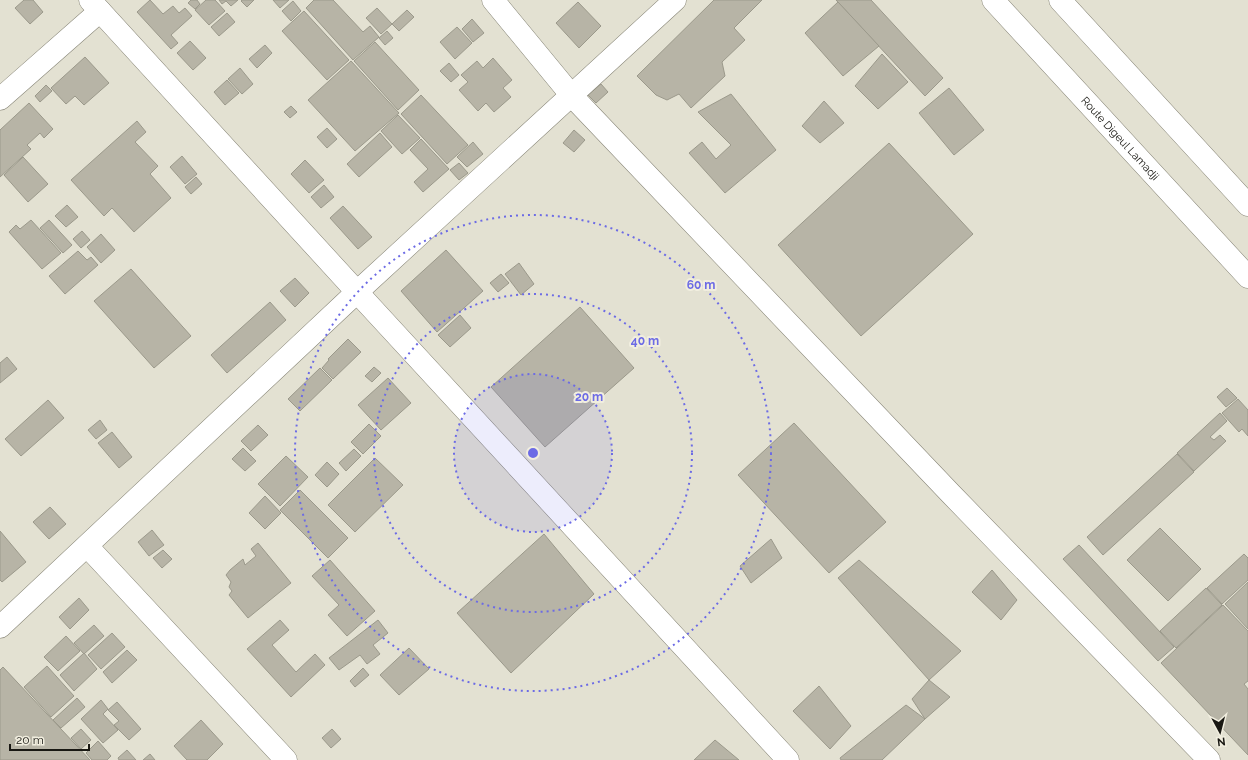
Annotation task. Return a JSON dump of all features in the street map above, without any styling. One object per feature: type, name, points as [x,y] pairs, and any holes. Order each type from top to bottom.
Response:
[{"type":"street","points":[[493,0],[572,96],[951,494],[1209,760]]},
{"type":"street","points":[[0,627],[357,292],[675,0]]},
{"type":"street","name":"Route Digeul Lamadji","points":[[992,0],[1248,277]]},
{"type":"street","points":[[1060,0],[1248,205]]},
{"type":"street","points":[[0,99],[95,5],[788,760]]},
{"type":"street","points":[[87,546],[286,760]]},
{"type":"building","points":[[24,0],[33,0],[43,12],[30,24],[15,8]]},
{"type":"building","points":[[150,0],[163,14],[173,6],[179,13],[185,8],[192,16],[171,35],[178,43],[171,49],[137,12]]},
{"type":"building","points":[[191,0],[197,0],[200,4],[195,9],[188,3]]},
{"type":"building","points":[[206,0],[215,0],[225,11],[209,25],[195,10]]},
{"type":"building","points":[[219,0],[238,0],[231,6],[226,1],[222,4]]},
{"type":"building","points":[[254,0],[247,7],[241,1]]},
{"type":"building","points":[[273,0],[289,0],[280,8]]},
{"type":"building","points":[[314,0],[333,0],[363,32],[370,26],[379,37],[353,60],[306,8]]},
{"type":"building","points":[[714,0],[762,0],[734,28],[745,40],[722,62],[725,76],[691,108],[679,94],[667,100],[656,95],[637,76]]},
{"type":"building","points":[[836,0],[871,0],[943,78],[925,96]]},
{"type":"building","points":[[293,1],[301,11],[291,21],[282,11]]},
{"type":"building","points":[[578,2],[601,26],[579,48],[556,23]]},
{"type":"building","points":[[838,2],[879,46],[843,76],[805,33]]},
{"type":"building","points":[[377,8],[392,24],[381,34],[366,18]]},
{"type":"building","points":[[407,10],[414,17],[399,31],[392,24]]},
{"type":"building","points":[[304,11],[349,60],[327,80],[282,31]]},
{"type":"building","points":[[227,13],[235,22],[219,36],[211,27]]},
{"type":"building","points":[[472,19],[484,33],[473,42],[462,29]]},
{"type":"building","points":[[457,27],[472,43],[455,59],[440,42]]},
{"type":"building","points":[[387,31],[393,38],[385,45],[379,38]]},
{"type":"building","points":[[190,41],[206,58],[193,70],[177,53]]},
{"type":"building","points":[[375,42],[419,90],[398,110],[354,61]]},
{"type":"building","points":[[265,45],[272,53],[257,68],[249,59]]},
{"type":"building","points":[[882,54],[908,82],[878,109],[855,86]]},
{"type":"building","points":[[85,57],[109,83],[84,105],[75,96],[66,104],[51,88]]},
{"type":"building","points":[[493,58],[512,80],[503,88],[511,97],[494,112],[486,103],[478,111],[459,90],[468,82],[461,75],[477,61],[483,68]]},
{"type":"building","points":[[351,61],[399,113],[355,151],[308,100]]},
{"type":"building","points":[[449,63],[459,75],[451,82],[440,71]]},
{"type":"building","points":[[240,68],[253,84],[242,94],[228,79]]},
{"type":"building","points":[[227,80],[239,93],[225,105],[214,92]]},
{"type":"building","points":[[601,84],[608,92],[596,103],[588,95]]},
{"type":"building","points":[[46,85],[52,91],[40,102],[35,96]]},
{"type":"building","points":[[949,88],[984,130],[954,155],[919,113]]},
{"type":"building","points":[[731,94],[776,150],[725,193],[689,153],[702,142],[716,159],[731,145],[698,112]]},
{"type":"building","points":[[421,95],[468,145],[447,164],[401,114]]},
{"type":"building","points":[[824,101],[844,123],[820,143],[802,126]]},
{"type":"building","points":[[29,103],[53,129],[44,138],[40,133],[27,145],[31,149],[0,177],[0,130]]},
{"type":"building","points":[[291,106],[297,112],[290,118],[284,112]]},
{"type":"building","points":[[398,115],[420,138],[402,154],[381,131]]},
{"type":"building","points":[[137,121],[146,132],[135,142],[158,166],[150,174],[171,198],[134,232],[112,208],[104,216],[71,180]]},
{"type":"building","points":[[327,128],[337,139],[327,148],[317,137]]},
{"type":"building","points":[[574,130],[585,140],[574,152],[563,143]]},
{"type":"building","points":[[380,133],[392,147],[359,177],[347,164]]},
{"type":"building","points":[[421,139],[449,169],[423,192],[414,182],[428,169],[410,150]]},
{"type":"building","points":[[473,142],[483,154],[467,167],[457,157]]},
{"type":"building","points":[[889,143],[973,234],[861,336],[778,245]]},
{"type":"building","points":[[182,156],[197,174],[185,184],[170,167]]},
{"type":"building","points":[[23,157],[48,184],[28,202],[4,175]]},
{"type":"building","points":[[305,160],[324,180],[309,193],[291,174]]},
{"type":"building","points":[[459,163],[468,173],[459,180],[450,170]]},
{"type":"building","points":[[196,177],[202,184],[191,194],[185,187]]},
{"type":"building","points":[[324,185],[334,197],[321,208],[311,197]]},
{"type":"building","points":[[67,205],[78,217],[66,227],[55,216]]},
{"type":"building","points":[[343,206],[372,237],[358,249],[330,218]]},
{"type":"building","points":[[31,220],[61,253],[42,269],[9,232],[16,225],[20,229]]},
{"type":"building","points":[[49,220],[72,245],[63,253],[40,228]]},
{"type":"building","points":[[82,231],[90,240],[81,248],[73,239]]},
{"type":"building","points":[[101,234],[115,250],[101,263],[87,247]]},
{"type":"building","points":[[446,250],[483,291],[437,332],[401,291]]},
{"type":"building","points":[[78,251],[87,260],[91,257],[98,265],[65,294],[49,276]]},
{"type":"building","points":[[519,263],[534,284],[521,295],[505,274]]},
{"type":"building","points":[[131,269],[191,336],[154,368],[94,301]]},
{"type":"building","points":[[501,274],[509,283],[498,292],[490,283]]},
{"type":"building","points":[[295,278],[309,293],[295,307],[280,291]]},
{"type":"building","points":[[270,302],[286,320],[227,373],[211,355]]},
{"type":"building","points":[[580,307],[634,368],[545,447],[491,387]]},
{"type":"building","points":[[460,315],[471,328],[450,347],[438,335]]},
{"type":"building","points":[[348,339],[361,352],[333,379],[322,368],[329,360],[328,359]]},
{"type":"building","points":[[7,357],[17,369],[0,383],[0,363]]},
{"type":"building","points":[[374,367],[381,373],[372,382],[365,376]]},
{"type":"building","points":[[320,368],[332,380],[300,411],[288,399]]},
{"type":"building","points":[[388,378],[411,403],[381,430],[358,405]]},
{"type":"building","points":[[1227,388],[1237,398],[1226,407],[1217,397]]},
{"type":"building","points":[[1238,399],[1248,410],[1248,436],[1242,429],[1239,432],[1222,413]]},
{"type":"building","points":[[48,400],[64,418],[21,456],[5,439]]},
{"type":"building","points":[[1220,413],[1227,421],[1210,437],[1214,440],[1220,435],[1226,441],[1194,471],[1177,453]]},
{"type":"building","points":[[100,420],[107,430],[96,439],[88,430]]},
{"type":"building","points":[[794,423],[886,522],[829,573],[738,475]]},
{"type":"building","points":[[369,424],[381,436],[363,454],[351,442]]},
{"type":"building","points":[[258,425],[268,435],[251,451],[241,441]]},
{"type":"building","points":[[112,432],[132,457],[119,468],[98,443]]},
{"type":"building","points":[[243,448],[256,461],[245,471],[232,459]]},
{"type":"building","points":[[354,449],[361,456],[346,471],[339,463]]},
{"type":"building","points":[[1177,454],[1194,472],[1103,555],[1087,537]]},
{"type":"building","points":[[286,456],[308,477],[280,506],[258,484]]},
{"type":"building","points":[[375,458],[403,485],[355,532],[328,505]]},
{"type":"building","points":[[327,462],[339,474],[327,487],[315,475]]},
{"type":"building","points":[[300,490],[348,538],[328,558],[280,510]]},
{"type":"building","points":[[265,496],[281,513],[265,529],[249,513]]},
{"type":"building","points":[[50,507],[66,524],[49,539],[33,522]]},
{"type":"building","points":[[1160,528],[1201,569],[1168,601],[1127,560]]},
{"type":"building","points":[[152,530],[164,545],[149,556],[138,542]]},
{"type":"building","points":[[0,531],[26,562],[2,582],[0,580]]},
{"type":"building","points":[[544,534],[594,594],[511,673],[457,613]]},
{"type":"building","points":[[771,539],[782,558],[751,583],[740,566]]},
{"type":"building","points":[[258,543],[291,583],[248,618],[229,595],[232,591],[229,587],[231,582],[226,575],[243,559],[245,565],[256,556],[251,549]]},
{"type":"building","points":[[1079,545],[1174,647],[1158,661],[1063,559]]},
{"type":"building","points":[[163,550],[172,559],[162,568],[153,558]]},
{"type":"building","points":[[1244,554],[1248,558],[1248,580],[1222,604],[1207,588]]},
{"type":"building","points":[[330,560],[375,611],[347,636],[328,615],[339,605],[312,576]]},
{"type":"building","points":[[859,560],[961,651],[929,680],[838,578]]},
{"type":"building","points":[[992,570],[1017,600],[1001,620],[972,592]]},
{"type":"building","points":[[1248,582],[1248,629],[1225,604]]},
{"type":"building","points":[[1206,588],[1222,605],[1176,648],[1160,631]]},
{"type":"building","points":[[79,598],[89,610],[70,629],[59,617]]},
{"type":"building","points":[[1223,605],[1248,631],[1248,681],[1244,684],[1248,689],[1248,755],[1161,663]]},
{"type":"building","points":[[280,620],[289,630],[272,645],[296,672],[315,654],[325,665],[291,697],[247,649]]},
{"type":"building","points":[[378,620],[388,633],[373,645],[380,654],[367,664],[360,655],[339,670],[329,658]]},
{"type":"building","points":[[94,625],[104,636],[84,654],[74,643]]},
{"type":"building","points":[[112,633],[125,647],[101,669],[88,655]]},
{"type":"building","points":[[66,636],[80,651],[58,671],[44,657]]},
{"type":"building","points":[[409,648],[429,669],[399,695],[380,675]]},
{"type":"building","points":[[127,650],[137,660],[112,683],[103,672]]},
{"type":"building","points":[[84,653],[97,669],[74,691],[60,675]]},
{"type":"building","points":[[47,666],[74,696],[51,717],[24,687]]},
{"type":"building","points":[[3,667],[90,760],[0,760],[0,670]]},
{"type":"building","points":[[363,668],[369,675],[355,687],[350,681]]},
{"type":"building","points":[[929,680],[950,697],[925,719],[912,699]]},
{"type":"building","points":[[819,686],[851,726],[830,749],[793,711]]},
{"type":"building","points":[[77,698],[85,707],[61,728],[53,720]]},
{"type":"building","points":[[101,700],[108,709],[103,714],[118,730],[103,743],[81,719]]},
{"type":"building","points":[[117,702],[141,729],[129,740],[114,725],[119,721],[108,710]]},
{"type":"building","points":[[906,705],[925,719],[882,760],[841,760],[840,758]]},
{"type":"building","points":[[201,720],[223,744],[207,760],[187,760],[174,746]]},
{"type":"building","points":[[81,729],[91,740],[81,749],[71,738]]},
{"type":"building","points":[[332,729],[341,739],[331,748],[322,738]]},
{"type":"building","points":[[715,740],[739,760],[694,760]]},
{"type":"building","points":[[98,741],[111,756],[107,760],[92,760],[86,753]]},
{"type":"building","points":[[127,750],[136,760],[119,760],[118,758]]},
{"type":"building","points":[[150,754],[155,760],[143,760]]}]
